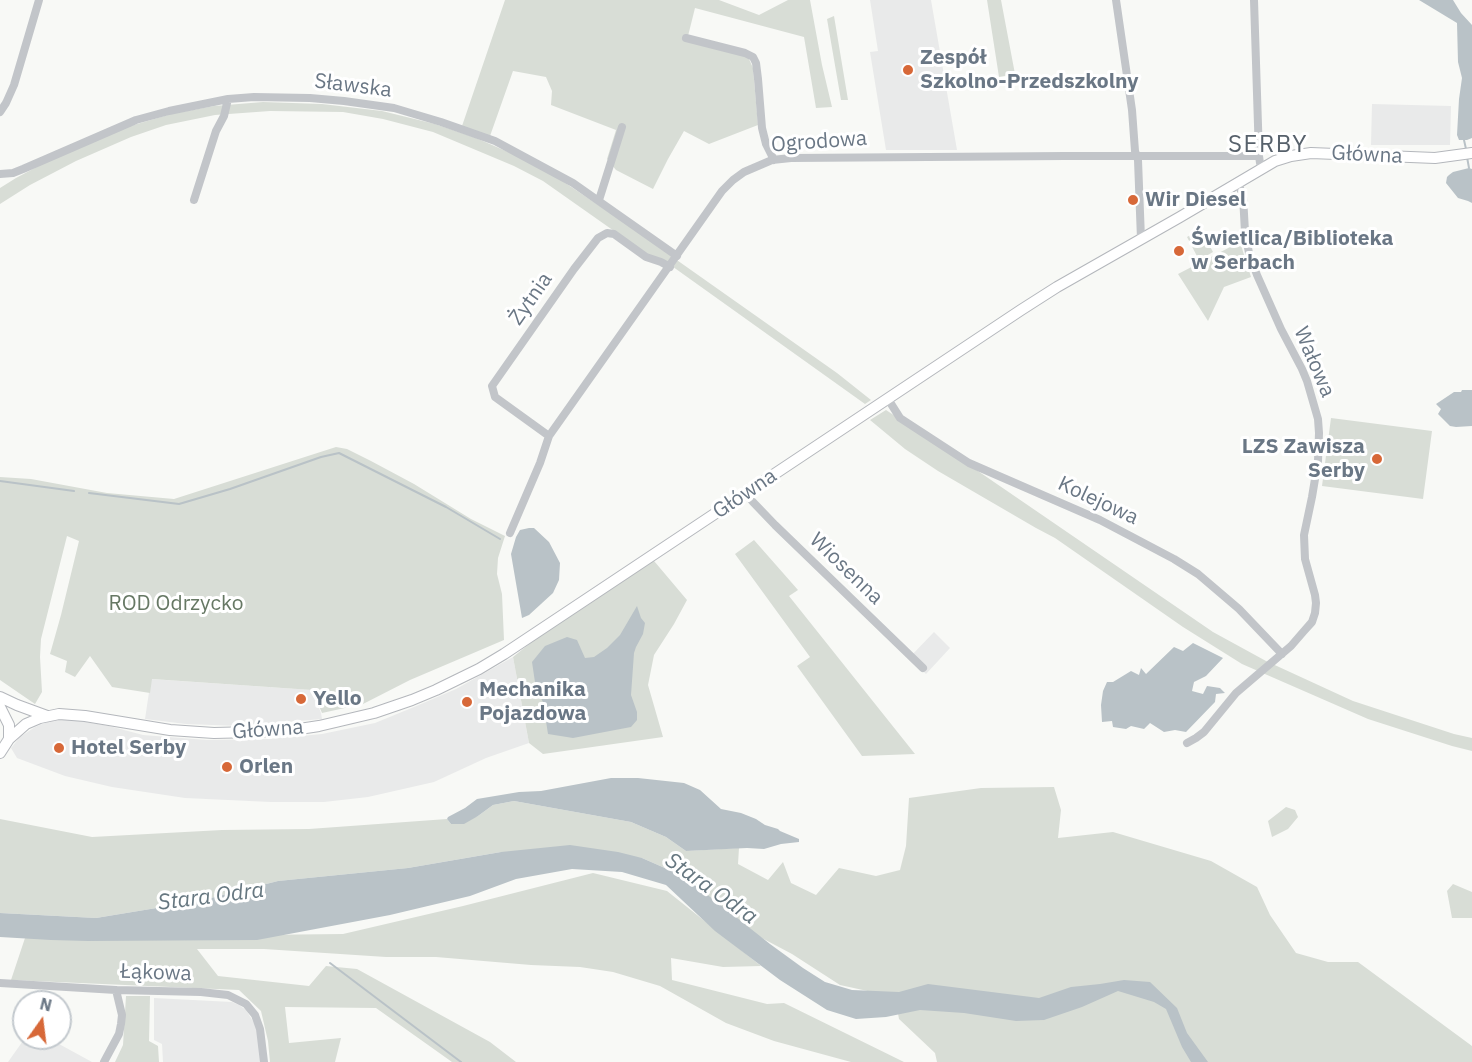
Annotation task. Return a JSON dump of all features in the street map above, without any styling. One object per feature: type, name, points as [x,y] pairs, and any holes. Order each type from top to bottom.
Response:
[{"type":"main road","name":"Główna","points":[[0,753],[5,737],[26,724],[59,714],[75,714],[170,730],[235,733],[293,730],[319,726],[374,713],[412,700],[480,669],[1057,287],[1263,168],[1287,157],[1311,153],[1435,158],[1468,154]]},
{"type":"main road","points":[[0,698],[48,716]]},
{"type":"main road","points":[[0,707],[9,725],[5,737]]},
{"type":"street","points":[[0,112],[14,85],[39,0]]},
{"type":"street","points":[[1116,0],[1132,110],[1135,152],[1138,160],[1141,239]]},
{"type":"street","points":[[1254,0],[1259,156],[1263,168]]},
{"type":"street","points":[[686,38],[753,57],[756,63],[762,128],[766,144],[774,160]]},
{"type":"street","name":"Sławska","points":[[0,174],[14,173],[136,120],[169,111],[228,99],[254,97],[344,101],[394,108],[495,141],[573,183],[677,256]]},
{"type":"street","points":[[194,200],[216,131],[225,116],[228,99]]},
{"type":"street","points":[[598,200],[622,127]]},
{"type":"street","name":"Ogrodowa","points":[[510,532],[540,463],[549,436],[722,191],[744,172],[774,160],[791,158],[1259,156]]},
{"type":"street","name":"Wałowa","points":[[1187,743],[1204,732],[1236,693],[1282,654],[1312,622],[1315,614],[1315,595],[1305,559],[1304,535],[1318,461],[1319,433],[1315,408],[1298,359],[1281,329],[1249,253],[1243,196],[1238,183]]},
{"type":"street","name":"Żytnia","points":[[549,436],[495,397],[492,386],[574,269],[598,238],[607,233],[614,234],[646,257],[670,267]]},
{"type":"street","name":"Kolejowa","points":[[888,399],[900,418],[969,463],[1100,520],[1148,544],[1198,574],[1239,609],[1282,654]]},
{"type":"street","name":"Wiosenna","points":[[747,493],[752,501],[791,540],[923,668]]},
{"type":"street","name":"Łąkowa","points":[[0,983],[213,993],[234,997],[246,1004],[255,1015],[260,1029],[264,1062]]},
{"type":"street","points":[[104,1062],[119,1034],[121,1024],[122,1015],[116,990]]},
{"type":"shaded area","name":"Zespół Szkolno-Przedszkolny","points":[[870,0],[931,0],[957,150],[886,150],[870,52],[878,51]]},
{"type":"shaded area","points":[[1419,0],[1453,0],[1472,25],[1472,138],[1467,140],[1459,140],[1457,135],[1462,78],[1458,62],[1457,23]]},
{"type":"shaded area","points":[[1372,104],[1451,106],[1450,145],[1371,145]]},
{"type":"shaded area","points":[[1472,169],[1472,203],[1458,198],[1446,183],[1447,177],[1453,172]]},
{"type":"shaded area","points":[[1472,390],[1472,426],[1450,426],[1438,414],[1441,409],[1436,404],[1454,392]]},
{"type":"shaded area","points":[[534,528],[549,542],[560,563],[559,580],[553,593],[529,615],[522,618],[511,554],[520,530]]},
{"type":"shaded area","points":[[637,606],[645,623],[643,634],[634,653],[631,695],[637,712],[637,720],[631,727],[573,738],[548,734],[543,702],[536,689],[532,662],[545,646],[567,637],[577,640],[585,658],[594,657],[620,635]]},
{"type":"shaded area","points":[[934,632],[950,648],[926,674],[909,658]]},
{"type":"shaded area","points":[[1193,643],[1223,658],[1206,676],[1194,682],[1192,691],[1203,694],[1207,686],[1220,688],[1225,693],[1216,694],[1215,702],[1186,732],[1175,730],[1164,732],[1150,723],[1144,729],[1131,726],[1126,729],[1113,727],[1112,721],[1102,722],[1101,705],[1107,682],[1113,682],[1131,671],[1139,675],[1141,668],[1146,674],[1174,647],[1183,651]]},
{"type":"shaded area","points":[[513,657],[529,743],[486,758],[434,782],[368,797],[324,802],[185,798],[112,787],[65,776],[17,758],[11,748],[20,737],[52,720],[74,720],[143,735],[207,740],[269,739],[322,734],[375,723],[456,689]]},
{"type":"shaded area","points":[[151,679],[312,690],[322,719],[239,726],[186,724],[145,719]]},
{"type":"shaded area","points":[[611,778],[638,778],[684,783],[700,790],[721,809],[756,819],[799,839],[799,842],[764,849],[686,851],[666,837],[631,822],[514,801],[493,805],[464,824],[451,824],[447,819],[477,799],[541,791]]},
{"type":"shaded area","points":[[570,845],[642,858],[683,876],[803,968],[825,982],[852,990],[899,992],[928,984],[1039,998],[1071,987],[1124,980],[1150,982],[1177,1008],[1187,1033],[1208,1062],[1191,1062],[1166,1009],[1154,1002],[1118,991],[1044,1020],[1016,1021],[964,1013],[920,1010],[886,1017],[856,1019],[827,1010],[780,980],[715,931],[666,885],[622,872],[572,869],[516,879],[470,896],[390,915],[257,940],[88,941],[0,937],[0,913],[96,918],[199,901],[278,881],[408,868],[501,852]]},
{"type":"shaded area","points":[[154,998],[232,1002],[239,1005],[246,1010],[256,1026],[261,1062],[163,1062],[162,1044],[154,1040]]},
{"type":"shaded area","points":[[16,1050],[70,1050],[92,1062],[8,1062]]},
{"type":"green space","points":[[505,0],[719,0],[759,15],[788,0],[810,0],[832,107],[816,108],[804,37],[695,8],[687,40],[742,54],[749,59],[753,68],[758,125],[709,144],[684,131],[653,189],[616,170],[607,159],[616,130],[551,105],[552,91],[546,77],[513,71],[490,136],[462,126]]},
{"type":"green space","points":[[987,0],[1001,0],[1015,74],[999,77]]},
{"type":"green space","points":[[834,16],[848,100],[841,100],[827,19]]},
{"type":"green space","points":[[263,102],[322,104],[382,111],[435,124],[476,138],[522,158],[558,178],[613,215],[837,373],[871,400],[865,404],[662,259],[651,257],[543,181],[514,166],[433,132],[383,119],[343,112],[270,111],[215,115],[166,125],[131,137],[76,161],[0,204],[0,188],[16,178],[61,154],[127,127],[171,114],[214,106]]},
{"type":"green space","points":[[1201,229],[1213,252],[1199,260],[1187,237]]},
{"type":"green space","points":[[1240,242],[1251,277],[1224,287],[1208,321],[1178,274]]},
{"type":"green space","points":[[886,410],[1213,632],[1266,661],[1353,701],[1472,738],[1472,751],[1368,719],[1242,664],[1183,627],[1055,538],[938,471],[905,449],[870,420]]},
{"type":"green space","name":"LZS Zawisza Serby","points":[[1331,418],[1432,431],[1423,499],[1322,486]]},
{"type":"green space","name":"ROD Odrzycko","points":[[336,447],[347,449],[371,461],[505,536],[498,558],[497,574],[502,594],[504,640],[410,680],[363,704],[322,713],[312,690],[152,679],[150,693],[112,687],[90,656],[75,677],[65,672],[67,661],[50,654],[79,541],[67,536],[41,639],[42,692],[35,704],[0,680],[0,477],[31,479],[107,493],[174,499]]},
{"type":"green space","points":[[754,540],[798,590],[789,596],[915,754],[862,756],[797,666],[810,657],[735,554]]},
{"type":"green space","points":[[649,555],[687,600],[654,655],[648,685],[663,737],[543,754],[529,743],[513,657],[584,600]]},
{"type":"green space","points":[[1054,787],[1061,810],[1058,838],[1113,832],[1211,861],[1257,887],[1270,915],[1296,953],[1328,962],[1358,962],[1472,1046],[1472,1062],[937,1062],[935,1053],[899,1019],[895,997],[840,985],[792,954],[758,936],[717,905],[684,872],[683,876],[642,858],[501,852],[408,868],[278,881],[199,901],[96,918],[0,913],[0,819],[92,837],[222,830],[309,829],[447,819],[451,824],[478,816],[493,805],[514,801],[631,822],[666,837],[686,851],[739,848],[738,864],[768,880],[783,862],[791,883],[816,895],[839,868],[876,876],[900,870],[906,846],[909,798],[981,788]]},
{"type":"green space","points":[[1286,807],[1295,810],[1298,817],[1288,829],[1272,837],[1268,821]]},
{"type":"green space","points":[[593,873],[667,891],[761,966],[723,967],[671,958],[672,980],[767,1004],[784,1003],[904,1062],[851,1062],[774,1041],[726,1023],[660,986],[613,972],[580,967],[436,957],[386,957],[264,949],[197,949],[218,976],[309,986],[326,966],[357,969],[490,1042],[516,1062],[452,1062],[376,1008],[285,1007],[289,1043],[341,1038],[335,1062],[270,1062],[261,1011],[239,990],[11,980],[26,935],[343,934]]},
{"type":"green space","points":[[1453,884],[1472,892],[1472,918],[1452,918],[1447,891]]},
{"type":"green space","points":[[126,996],[150,996],[149,1041],[158,1046],[159,1062],[115,1062],[123,1045]]},
{"type":"waterway","points":[[1464,140],[1466,149]]},
{"type":"waterway","points":[[1467,157],[1469,168]]},
{"type":"waterway","points":[[89,493],[179,504],[339,453],[446,507],[500,539]]},
{"type":"waterway","points":[[0,481],[74,491]]},
{"type":"waterway","points":[[330,963],[461,1062]]},
{"type":"place","name":"Zespół Szkolno-Przedszkolny","points":[[908,70]]},
{"type":"place","name":"Wir Diesel","points":[[1133,200]]},
{"type":"place","name":"Świetlica/Biblioteka w Serbach","points":[[1179,251]]},
{"type":"place","name":"LZS Zawisza Serby","points":[[1377,459]]},
{"type":"place","name":"Yello","points":[[301,699]]},
{"type":"place","name":"Mechanika Pojazdowa","points":[[467,702]]},
{"type":"place","name":"Hotel Serby","points":[[59,748]]},
{"type":"place","name":"Orlen","points":[[227,767]]},
{"type":"district","name":"SERBY","points":[[1268,145]]},
{"type":"water label","name":"Stara Odra","points":[[711,889]]},
{"type":"water label","name":"Stara Odra","points":[[211,897]]}]
